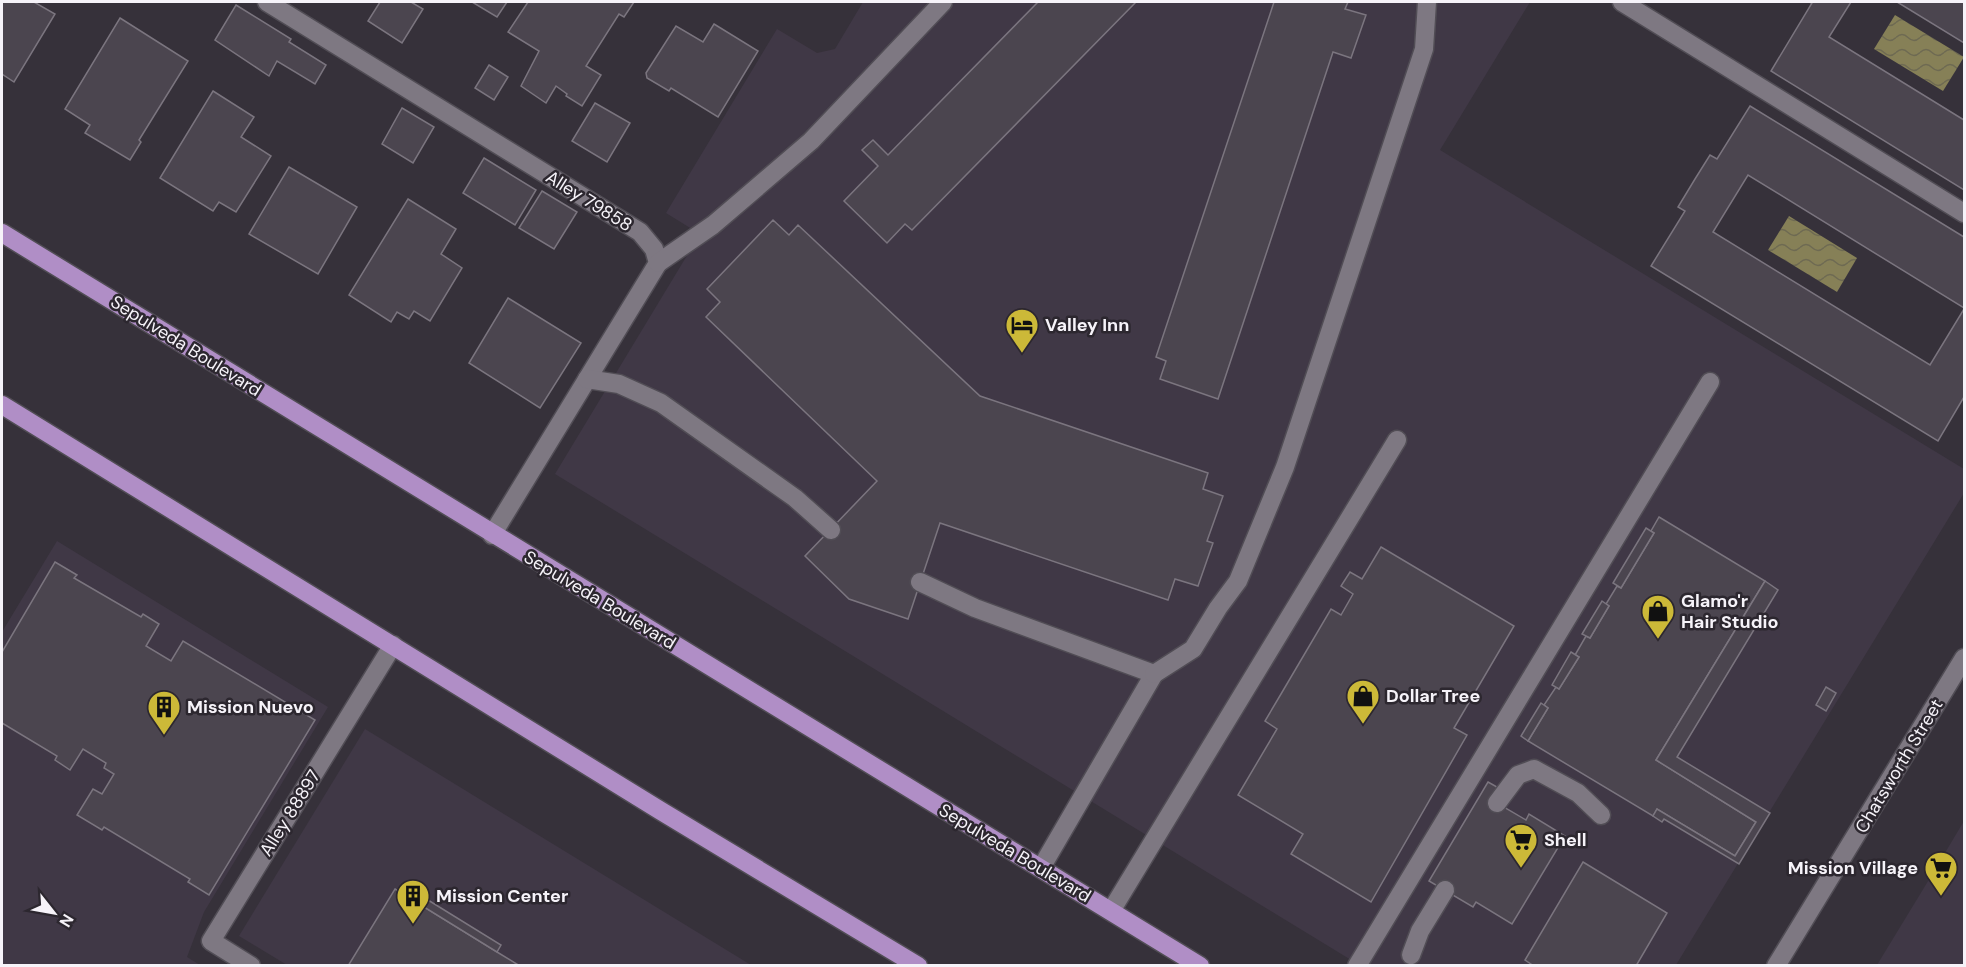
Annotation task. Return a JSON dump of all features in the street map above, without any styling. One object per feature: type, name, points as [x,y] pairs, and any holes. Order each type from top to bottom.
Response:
[{"type":"main road","name":"Alley 79858","points":[[267,2],[640,232],[654,249],[658,263]]},
{"type":"main road","points":[[492,535],[658,263],[713,225],[811,141],[943,2]]},
{"type":"main road","points":[[1041,868],[1154,674],[1193,649],[1238,581],[1281,477],[1424,49],[1427,2]]},
{"type":"main road","points":[[1622,2],[1965,213]]},
{"type":"main road","name":"Sepulveda Boulevard","points":[[2,233],[492,535],[1200,966]]},
{"type":"main road","points":[[587,379],[619,384],[661,403],[795,498],[831,530]]},
{"type":"main road","points":[[1357,966],[1710,382]]},
{"type":"main road","points":[[2,405],[661,811],[918,966]]},
{"type":"main road","points":[[1111,911],[1396,440]]},
{"type":"main road","points":[[920,582],[975,608],[1154,674]]},
{"type":"main road","name":"Alley 88897","points":[[251,966],[211,941],[393,645]]},
{"type":"main road","name":"Chatsworth Street","points":[[1776,966],[1965,658]]},
{"type":"main road","points":[[1497,803],[1518,775],[1534,769],[1578,793],[1601,815]]},
{"type":"main road","points":[[1411,956],[1420,931],[1444,890]]},
{"type":"shaded area","points":[[863,2],[1530,2],[1440,150],[1964,469],[1964,493],[1676,965],[1361,966],[555,474],[700,234],[666,213],[777,29],[817,53],[835,49]]},
{"type":"shaded area","points":[[57,541],[328,707],[204,912],[187,957],[200,965],[2,965],[2,632]]},
{"type":"shaded area","points":[[365,729],[751,965],[287,965],[239,936]]},
{"type":"shaded area","name":"Mission Village","points":[[1964,821],[1964,965],[1877,965],[1933,873]]},
{"type":"water","points":[[1895,15],[1964,57],[1943,91],[1874,49]]},
{"type":"water","points":[[1789,216],[1857,258],[1837,292],[1768,250]]},
{"type":"building","points":[[2,2],[34,2],[55,14],[14,82],[2,74]]},
{"type":"building","points":[[380,2],[411,2],[423,9],[402,43],[368,21]]},
{"type":"building","points":[[472,2],[507,2],[497,17]]},
{"type":"building","points":[[528,2],[634,2],[624,17],[619,14],[586,66],[601,75],[582,106],[566,96],[567,94],[556,86],[546,103],[521,86],[539,51],[508,32]]},
{"type":"building","points":[[1038,2],[1136,2],[912,230],[905,224],[887,243],[844,201],[878,166],[862,150],[873,140],[888,155]]},
{"type":"building","points":[[1274,2],[1348,2],[1345,9],[1366,15],[1351,58],[1333,52],[1218,399],[1160,379],[1166,361],[1156,357]]},
{"type":"building","points":[[1809,2],[1851,2],[1829,37],[1964,120],[1964,190],[1771,71],[1812,3]]},
{"type":"building","points":[[1897,2],[1964,2],[1964,43]]},
{"type":"building","points":[[236,5],[291,39],[289,42],[326,65],[315,84],[277,61],[269,76],[215,40]]},
{"type":"building","points":[[120,18],[188,61],[139,140],[141,142],[130,160],[85,133],[90,125],[65,109]]},
{"type":"building","points":[[714,24],[758,51],[718,117],[671,88],[669,91],[647,78],[646,73],[676,26],[703,42]]},
{"type":"building","points":[[489,65],[508,77],[494,100],[475,88]]},
{"type":"building","points":[[213,91],[254,117],[241,137],[271,156],[236,212],[219,202],[213,211],[160,178]]},
{"type":"building","points":[[595,103],[630,123],[607,162],[572,141]]},
{"type":"building","points":[[1750,106],[1964,237],[1964,308],[1748,175],[1713,232],[1930,365],[1964,309],[1964,397],[1938,441],[1651,266],[1685,211],[1678,207],[1695,179],[1710,155],[1717,159]]},
{"type":"building","points":[[402,108],[434,127],[413,163],[382,144]]},
{"type":"building","points":[[484,158],[536,190],[515,225],[463,193]]},
{"type":"building","points":[[289,167],[357,207],[318,274],[249,234]]},
{"type":"building","points":[[542,191],[577,212],[554,249],[519,228]]},
{"type":"building","points":[[408,199],[456,229],[441,254],[462,268],[430,321],[414,311],[409,319],[397,312],[391,322],[349,295]]},
{"type":"building","points":[[773,220],[789,235],[798,225],[980,396],[1208,473],[1203,489],[1223,496],[1207,541],[1213,543],[1198,586],[1175,579],[1168,600],[940,523],[908,619],[849,599],[805,556],[877,481],[706,317],[720,302],[707,289]]},
{"type":"building","points":[[508,298],[581,343],[540,408],[469,363]]},
{"type":"building","points":[[1659,517],[1765,581],[1656,760],[1756,822],[1735,856],[1657,809],[1653,816],[1528,741],[1548,708],[1544,705],[1556,687],[1559,689],[1579,657],[1575,655],[1586,636],[1590,638],[1609,606],[1606,604],[1617,586],[1621,588],[1654,533],[1651,531]]},
{"type":"building","points":[[1646,528],[1654,533],[1621,588],[1613,583]]},
{"type":"building","name":"Dollar Tree","points":[[1381,547],[1514,626],[1454,728],[1467,735],[1371,902],[1291,854],[1303,834],[1238,795],[1277,729],[1265,721],[1331,609],[1341,615],[1353,594],[1341,586],[1350,572],[1362,579]]},
{"type":"building","name":"Mission Nuevo","points":[[55,562],[77,575],[74,578],[141,617],[143,614],[159,624],[146,646],[171,661],[183,641],[315,720],[209,895],[188,882],[190,879],[104,827],[102,830],[77,815],[93,789],[102,794],[114,774],[104,768],[106,763],[83,749],[70,770],[55,760],[57,756],[2,723],[2,652]]},
{"type":"building","points":[[1765,581],[1778,590],[1677,757],[1770,813],[1739,864],[1664,819],[1662,822],[1653,816],[1657,809],[1735,856],[1756,822],[1656,760]]},
{"type":"building","points":[[1602,601],[1609,606],[1590,638],[1582,634]]},
{"type":"building","points":[[1571,652],[1579,657],[1559,689],[1552,685]]},
{"type":"building","points":[[1826,687],[1836,693],[1826,711],[1816,705]]},
{"type":"building","points":[[1541,703],[1548,708],[1528,741],[1521,736]]},
{"type":"building","points":[[1488,782],[1497,787],[1490,799],[1526,820],[1529,814],[1565,836],[1512,924],[1476,902],[1473,907],[1429,881]]},
{"type":"building","name":"Shell","points":[[1583,862],[1667,913],[1636,966],[1534,966],[1525,960]]},
{"type":"building","name":"Mission Center","points":[[395,889],[497,952],[520,966],[348,966]]},
{"type":"building","points":[[415,892],[501,945],[497,952],[411,899]]},
{"type":"place","name":"Valley Inn","points":[[1022,354]]},
{"type":"place","name":"Glamo'r Hair Studio","points":[[1658,640]]},
{"type":"place","name":"Dollar Tree","points":[[1363,725]]},
{"type":"place","name":"Mission Nuevo","points":[[164,736]]},
{"type":"place","name":"Shell","points":[[1521,869]]},
{"type":"place","name":"Mission Village","points":[[1941,897]]},
{"type":"place","name":"Mission Center","points":[[413,925]]}]
